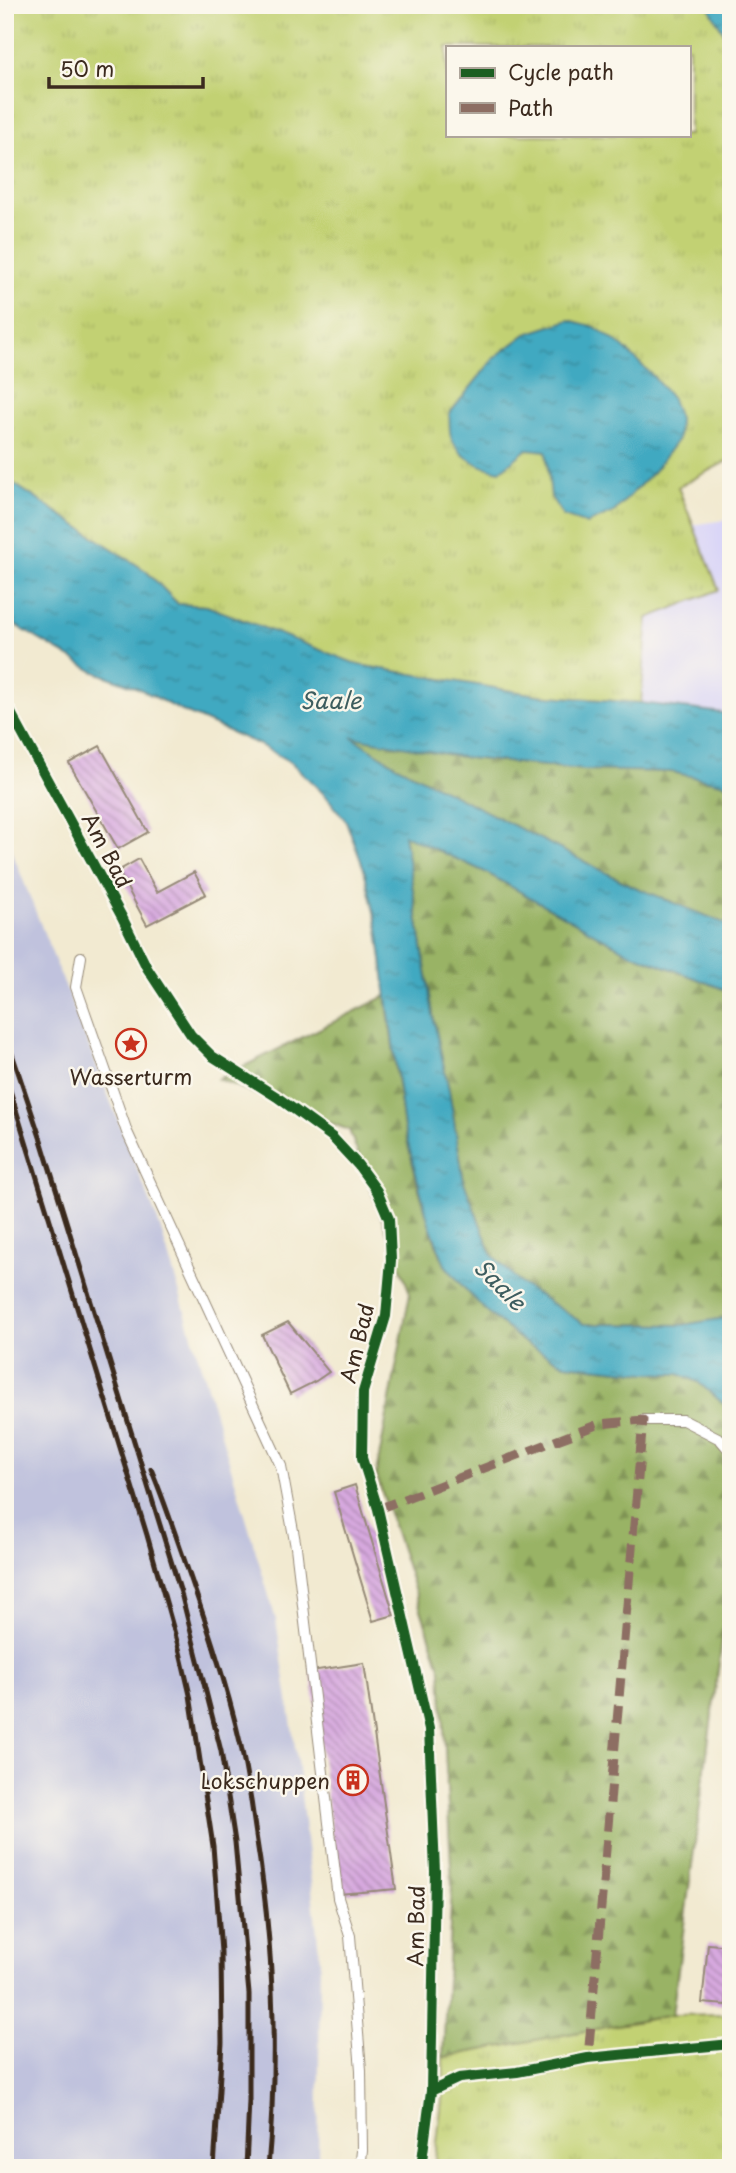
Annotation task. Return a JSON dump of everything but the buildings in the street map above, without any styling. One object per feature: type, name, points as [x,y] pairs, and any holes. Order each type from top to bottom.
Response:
[{"type":"lane","name":"Am Bad","points":[[5,702],[147,968],[191,1035],[212,1056],[277,1097],[332,1137],[377,1191],[390,1219],[391,1259],[386,1316],[363,1392],[362,1458],[378,1509],[429,1729],[435,1871],[431,2091],[421,2168]]},
{"type":"lane","points":[[81,957],[76,987],[127,1132],[281,1466],[296,1547],[338,1898],[350,1936],[361,2070],[360,2168]]},
{"type":"lane","points":[[643,1420],[683,1420],[720,1439],[731,1452]]},
{"type":"lane","points":[[431,2091],[459,2078],[517,2072],[588,2058],[731,2044]]},
{"type":"shaded area","points":[[731,519],[731,714],[641,703],[648,618],[719,589],[693,525]]},
{"type":"shaded area","points":[[5,834],[160,1227],[276,1620],[297,1760],[320,1960],[318,2168],[5,2168]]},
{"type":"green space","points":[[5,5],[708,5],[731,45],[731,459],[678,487],[719,590],[648,618],[641,703],[537,695],[358,665],[207,606],[178,604],[146,571],[5,478]]},
{"type":"green space","points":[[350,736],[468,758],[584,770],[672,772],[731,785],[731,926],[630,885],[397,766]]},
{"type":"green space","points":[[404,834],[483,871],[628,952],[731,992],[731,1317],[683,1325],[584,1324],[521,1284],[492,1255],[464,1182],[449,1090],[434,1021]]},
{"type":"green space","points":[[386,996],[404,1128],[419,1189],[445,1265],[489,1314],[525,1343],[565,1364],[679,1374],[698,1382],[731,1410],[731,1573],[672,2015],[443,2057],[452,1886],[441,1670],[376,1474],[410,1293],[349,1130],[218,1079]]},
{"type":"green space","points":[[731,2014],[731,2168],[434,2168],[444,2083],[443,2057],[672,2015]]},
{"type":"water","points":[[708,5],[731,5],[731,45],[710,9]]},
{"type":"water","points":[[569,320],[595,327],[622,346],[672,399],[679,419],[678,439],[654,471],[614,512],[587,524],[563,516],[551,497],[546,451],[527,449],[500,471],[478,464],[465,456],[459,451],[450,432],[449,414],[495,357],[526,334]]},
{"type":"water","name":"Saale","points":[[5,478],[146,571],[178,604],[207,606],[359,665],[537,695],[641,703],[731,714],[731,785],[672,772],[584,770],[468,758],[352,737],[397,766],[630,885],[731,926],[731,992],[628,952],[483,871],[404,835],[434,1021],[449,1090],[464,1182],[492,1255],[521,1284],[584,1324],[683,1325],[731,1317],[731,1410],[698,1382],[679,1374],[565,1364],[525,1343],[489,1314],[445,1265],[428,1220],[404,1128],[378,929],[364,869],[346,821],[326,796],[292,763],[260,745],[180,710],[138,688],[93,671],[5,619]]},
{"type":"railway","points":[[5,1033],[41,1140],[181,1593],[221,1751],[235,1842],[249,1994],[246,2168]]},
{"type":"railway","points":[[5,1074],[147,1535],[190,1695],[213,1846],[221,1952],[222,2043],[214,2168]]},
{"type":"railway","points":[[151,1469],[222,1673],[249,1790],[262,1877],[270,1960],[273,2084],[268,2168]]},
{"type":"marked path","points":[[378,1509],[599,1424],[643,1420],[588,2058]]},
{"type":"cycle path","points":[[5,702],[147,968],[191,1035],[212,1056],[277,1097],[332,1137],[377,1191],[389,1219],[391,1260],[386,1316],[363,1392],[362,1458],[378,1509],[429,1729],[435,1871],[431,2091],[421,2168]]},
{"type":"cycle path","points":[[431,2091],[459,2078],[517,2072],[588,2058],[731,2044]]},
{"type":"place","name":"Wasserturm","points":[[131,1044]]},
{"type":"place","name":"Lokschuppen","points":[[353,1780]]}]
